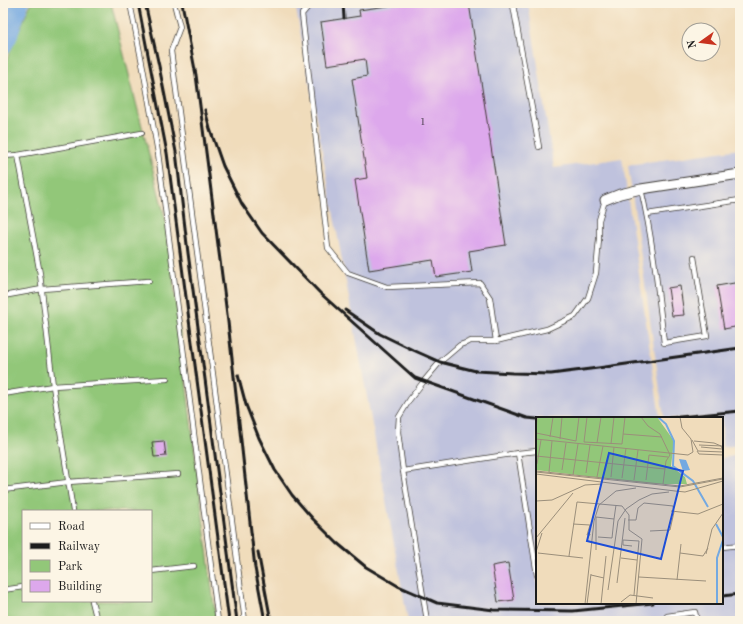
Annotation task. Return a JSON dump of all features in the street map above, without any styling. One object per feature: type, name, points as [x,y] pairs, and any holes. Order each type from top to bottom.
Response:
[{"type":"street","points":[[605,200],[620,194],[641,189],[740,174]]},
{"type":"lane","points":[[130,3],[158,154],[218,621]]},
{"type":"lane","points":[[174,3],[180,27],[171,51],[245,621]]},
{"type":"lane","points":[[311,3],[302,14],[328,248],[348,273],[387,287],[480,283],[490,298],[496,341]]},
{"type":"lane","points":[[511,3],[513,5],[538,147]]},
{"type":"lane","points":[[3,156],[18,155],[142,133]]},
{"type":"lane","points":[[18,155],[40,274],[53,386],[73,510]]},
{"type":"lane","points":[[641,189],[647,214],[655,266],[664,343],[706,336],[694,257]]},
{"type":"lane","points":[[427,621],[403,471],[398,432],[399,417],[410,399],[440,362],[460,345],[471,341],[496,341],[547,329],[575,316],[588,298],[596,273],[599,220],[605,200]]},
{"type":"lane","points":[[647,214],[740,200]]},
{"type":"lane","points":[[3,296],[42,289],[149,280]]},
{"type":"lane","points":[[3,394],[53,386],[167,379]]},
{"type":"lane","points":[[403,471],[536,451]]},
{"type":"lane","points":[[518,453],[536,569]]},
{"type":"lane","points":[[3,490],[68,482],[178,474]]},
{"type":"lane","points":[[723,547],[740,545]]},
{"type":"lane","points":[[152,571],[194,566]]},
{"type":"lane","points":[[3,590],[22,587]]},
{"type":"lane","points":[[92,602],[97,621]]},
{"type":"lane","points":[[667,621],[667,616],[695,612],[697,621]]},
{"type":"shaded area","points":[[295,3],[528,3],[554,168],[622,158],[660,417],[536,417],[536,604],[723,604],[723,458],[740,455],[740,621],[408,621]]},
{"type":"shaded area","points":[[740,149],[740,445],[723,447],[723,417],[664,417],[628,165]]},
{"type":"green space","points":[[31,3],[111,3],[166,222],[216,621],[3,621],[3,68]]},
{"type":"building","points":[[408,3],[469,3],[506,245],[469,251],[472,272],[436,277],[433,260],[369,270],[355,180],[367,178],[352,79],[367,76],[365,59],[327,65],[321,22],[360,16],[359,10]]},
{"type":"building","points":[[740,282],[740,326],[724,329],[717,286]]},
{"type":"building","points":[[680,286],[684,315],[672,316],[668,288]]},
{"type":"building","points":[[164,441],[166,456],[154,457],[152,442]]},
{"type":"building","points":[[508,563],[514,600],[498,602],[492,566]]},
{"type":"waterway","points":[[3,46],[8,37],[20,3]]},
{"type":"railway","points":[[138,3],[167,153],[229,621]]},
{"type":"railway","points":[[145,3],[176,152],[237,621]]},
{"type":"railway","points":[[182,3],[196,75],[228,322],[255,568],[265,621]]},
{"type":"railway","points":[[343,3],[344,18]]},
{"type":"railway","points":[[205,110],[223,166],[242,204],[262,233],[320,293],[415,378],[527,418],[536,419]]},
{"type":"railway","points":[[345,310],[380,334],[413,350],[440,362],[476,371],[551,374],[740,348]]},
{"type":"railway","points":[[238,375],[246,405],[259,438],[275,470],[292,495],[337,543],[366,567],[398,586],[437,603],[494,610],[573,611],[643,604]]},
{"type":"railway","points":[[679,417],[740,411]]},
{"type":"railway","points":[[258,552],[271,621]]},
{"type":"railway","points":[[723,596],[740,594]]}]
